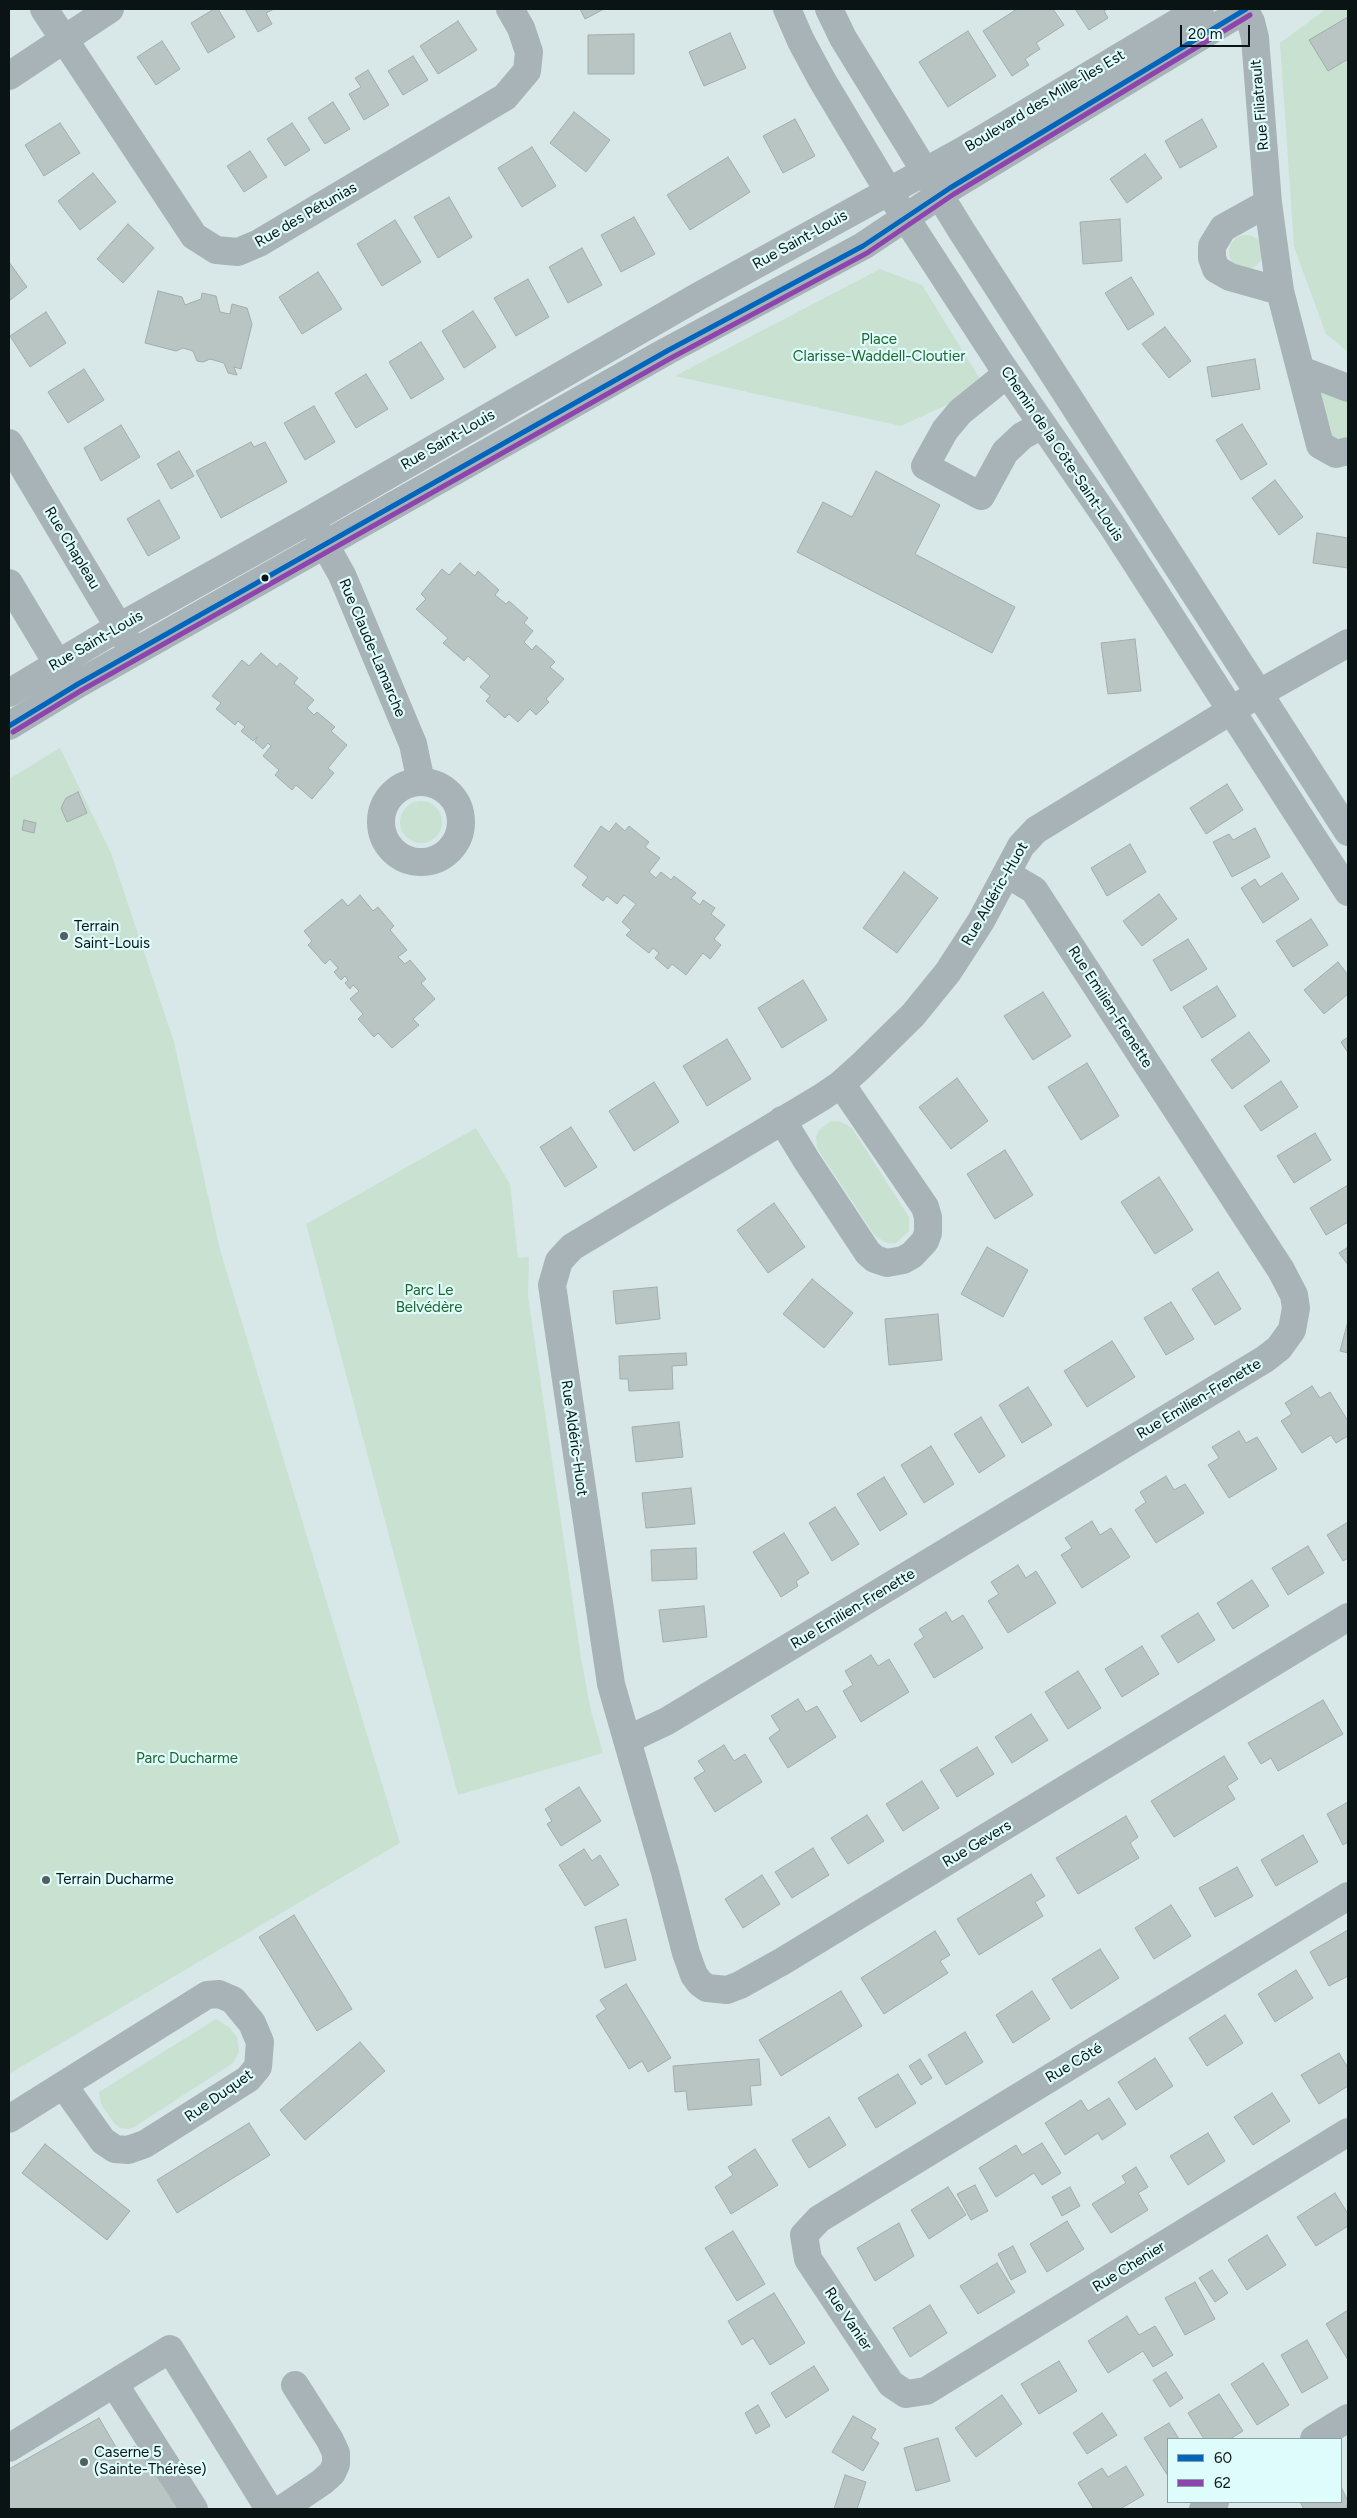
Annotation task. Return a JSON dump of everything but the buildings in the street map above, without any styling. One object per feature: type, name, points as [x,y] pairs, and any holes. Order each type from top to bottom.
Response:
[{"type":"street","name":"Rue des Pétunias","points":[[44,9],[194,236],[216,250],[238,252],[259,243],[505,97],[527,71],[529,52],[521,28],[510,9]]},
{"type":"street","points":[[9,76],[110,9]]},
{"type":"street","name":"Chemin de la Côte-Saint-Louis","points":[[787,9],[801,41],[822,80],[889,192],[1007,374],[1111,524],[1348,892]]},
{"type":"street","points":[[829,9],[843,38],[924,172],[1348,832]]},
{"type":"street","name":"Boulevard des Mille-Îles Est","points":[[889,192],[1200,9]]},
{"type":"street","name":"Boulevard des Mille-Îles Est","points":[[906,218],[939,195],[1245,9]]},
{"type":"street","name":"Rue Filiatrault","points":[[1245,9],[1255,38],[1268,203],[1280,291],[1320,445],[1336,454],[1348,451]]},
{"type":"street","name":"Rue Saint-Louis","points":[[12,708],[57,663],[119,626],[310,520],[699,296],[889,192]]},
{"type":"street","points":[[1268,203],[1223,228],[1212,246],[1212,258],[1216,269],[1230,277],[1280,291]]},
{"type":"street","name":"Rue Saint-Louis","points":[[12,708],[134,653],[667,351],[863,246],[906,218]]},
{"type":"street","points":[[1301,370],[1348,388]]},
{"type":"street","points":[[1007,374],[960,412],[945,430],[925,466],[981,496],[1005,452],[1012,444],[1042,425]]},
{"type":"street","name":"Rue Chapleau","points":[[9,443],[134,653]]},
{"type":"street","name":"Rue Claude-Lamarche","points":[[310,520],[350,593],[413,744],[421,782]]},
{"type":"street","points":[[9,582],[57,663]]},
{"type":"street","name":"Rue Aldéric-Huot","points":[[665,1872],[627,1740],[607,1660],[552,1292],[553,1278],[559,1261],[565,1253],[586,1238],[841,1084],[889,1040],[933,992],[982,921],[1021,846],[1036,830],[1258,694],[1348,642]]},
{"type":"street","name":"Rue Emilien-Frenette","points":[[627,1740],[667,1721],[1265,1359],[1280,1348],[1292,1330],[1296,1308],[1294,1295],[1281,1270],[1034,890],[1007,874]]},
{"type":"street","points":[[782,1120],[868,1253],[886,1263],[903,1260],[925,1241],[928,1233],[928,1217],[925,1207],[841,1084]]},
{"type":"street","name":"Rue Gevers","points":[[665,1872],[686,1953],[700,1983],[707,1988],[716,1990],[740,1985],[783,1962],[1348,1617]]},
{"type":"street","name":"Rue Côté","points":[[804,2235],[819,2219],[1348,1896]]},
{"type":"street","name":"Rue Duquet","points":[[9,2119],[201,1998],[213,1993],[225,1996],[236,2004],[252,2023],[260,2042],[258,2067],[248,2078],[154,2140],[128,2150],[115,2149],[102,2141],[64,2086]]},
{"type":"street","name":"Rue Chenier","points":[[906,2394],[926,2391],[1348,2132]]},
{"type":"street","name":"Rue Vanier","points":[[804,2235],[808,2259],[891,2384],[906,2394]]},
{"type":"street","points":[[9,2448],[170,2349],[269,2509]]},
{"type":"street","points":[[115,2384],[194,2509]]},
{"type":"street","points":[[282,2509],[322,2482],[332,2473],[336,2464],[336,2453],[330,2440],[295,2385]]},
{"type":"street","points":[[1316,2438],[1348,2418]]},
{"type":"green space","points":[[1326,9],[1348,9],[1348,352],[1326,334],[1294,247],[1280,43]]},
{"type":"green space","points":[[1246,235],[1253,236],[1258,240],[1262,245],[1262,259],[1258,264],[1253,268],[1246,269],[1239,268],[1234,264],[1230,259],[1229,252],[1230,245],[1234,240],[1239,236]]},
{"type":"green space","name":"Place Clarisse-Waddell-Cloutier","points":[[880,269],[922,285],[985,387],[901,426],[675,376]]},
{"type":"green space","points":[[1312,383],[1348,397],[1348,444],[1326,442]]},
{"type":"green space","name":"Parc Ducharme","points":[[60,748],[111,853],[174,1042],[220,1250],[400,1843],[9,2074],[9,779]]},
{"type":"green space","points":[[425,801],[433,804],[439,810],[442,822],[439,834],[433,840],[417,843],[409,840],[403,834],[400,818],[403,810],[409,804]]},
{"type":"green space","points":[[831,1121],[839,1121],[852,1128],[909,1217],[909,1231],[896,1243],[887,1243],[875,1236],[817,1148],[816,1137],[819,1130]]},
{"type":"green space","name":"Parc Le Belvédère","points":[[476,1128],[510,1184],[518,1258],[529,1257],[528,1296],[581,1658],[591,1711],[603,1753],[458,1795],[306,1224]]},
{"type":"green space","points":[[216,2019],[230,2028],[237,2037],[239,2052],[233,2063],[136,2126],[129,2129],[120,2128],[114,2123],[101,2104],[99,2092]]},
{"type":"transit line","name":"60","points":[[9,726],[78,684],[667,351],[863,246],[950,188],[1246,9]]},
{"type":"transit line","name":"62","points":[[13,732],[82,690],[671,358],[867,253],[954,194],[1250,15]]},
{"type":"place","name":"Terrain Saint-Louis","points":[[64,936]]},
{"type":"place","name":"Terrain Ducharme","points":[[46,1880]]},
{"type":"place","name":"Caserne 5 (Sainte-Thérèse)","points":[[84,2462]]}]
